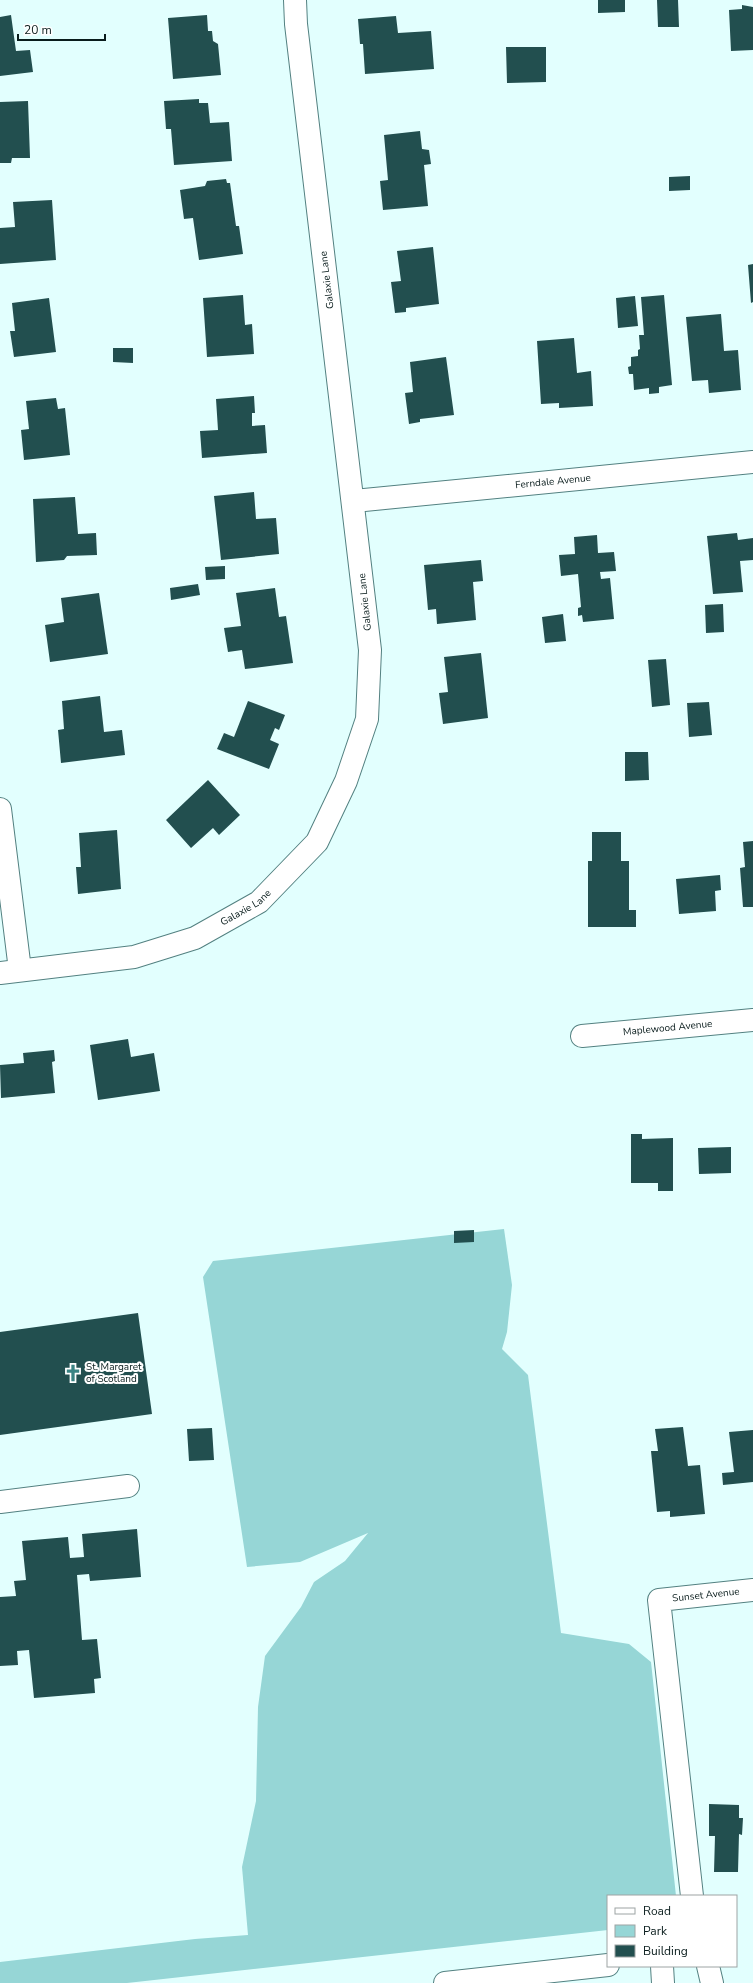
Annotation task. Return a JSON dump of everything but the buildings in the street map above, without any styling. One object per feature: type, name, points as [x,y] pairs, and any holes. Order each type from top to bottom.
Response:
[{"type":"street","name":"Galaxie Lane","points":[[10,972],[134,957],[195,938],[259,902],[317,842],[346,781],[367,719],[370,650],[354,501],[296,24],[295,0]]},
{"type":"street","name":"Ferndale Avenue","points":[[354,501],[753,462]]},
{"type":"street","points":[[0,809],[10,972]]},
{"type":"street","name":"Maplewood Avenue","points":[[582,1036],[753,1020]]},
{"type":"street","points":[[0,1502],[128,1486]]},
{"type":"street","name":"Sunset Avenue","points":[[692,1895],[659,1600],[753,1590]]},
{"type":"street","points":[[445,1983],[607,1965]]},
{"type":"street","points":[[662,1967],[663,1983]]},
{"type":"street","points":[[708,1967],[712,1983]]},
{"type":"green space","points":[[504,1229],[512,1285],[507,1332],[502,1349],[528,1375],[561,1633],[629,1644],[651,1662],[676,1895],[607,1895],[607,1930],[127,1983],[0,1983],[0,1962],[195,1939],[248,1935],[242,1867],[256,1801],[258,1707],[265,1656],[301,1607],[314,1582],[345,1561],[368,1533],[300,1562],[247,1567],[203,1277],[213,1261]]},
{"type":"place","name":"St. Margaret of Scotland","points":[[73,1373]]}]
